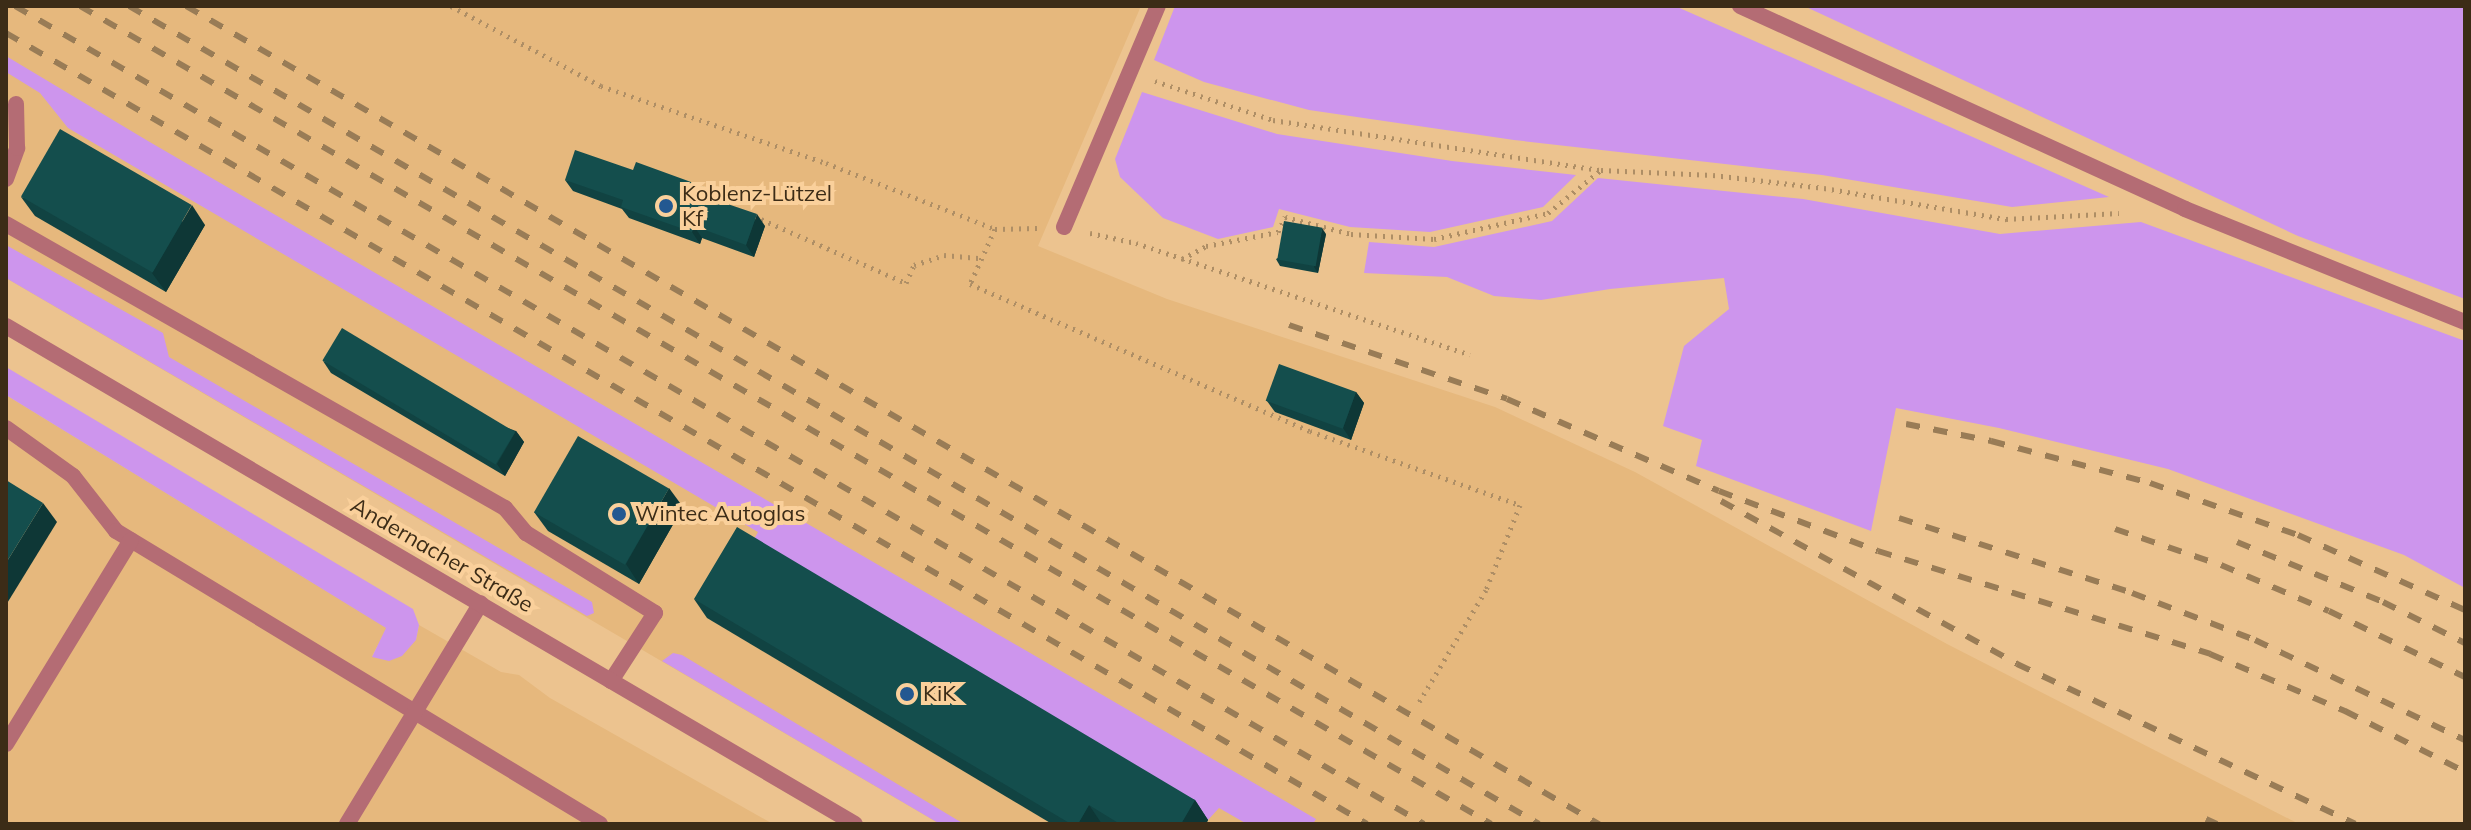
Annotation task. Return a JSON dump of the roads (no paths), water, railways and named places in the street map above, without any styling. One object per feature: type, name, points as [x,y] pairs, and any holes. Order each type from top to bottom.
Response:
[{"type":"street","points":[[1064,227],[1158,6]]},
{"type":"street","points":[[1740,6],[2185,209],[2465,322]]},
{"type":"street","points":[[6,179],[17,148],[16,104]]},
{"type":"street","points":[[6,224],[505,508],[526,533],[655,613],[611,681]]},
{"type":"street","name":"Andernacher Straße","points":[[6,326],[855,824]]},
{"type":"street","points":[[6,428],[59,463],[116,531],[415,709],[600,824]]},
{"type":"street","points":[[6,744],[131,540]]},
{"type":"street","points":[[347,824],[481,603]]},
{"type":"railway","points":[[15,6],[1424,824]]},
{"type":"railway","points":[[80,6],[1491,824]]},
{"type":"railway","points":[[129,6],[1539,824]]},
{"type":"railway","points":[[186,6],[1599,824]]},
{"type":"railway","points":[[6,33],[1367,824]]},
{"type":"railway","points":[[1289,325],[1507,399],[1719,491],[1878,551],[2210,654],[2345,711],[2465,772]]},
{"type":"railway","points":[[1906,424],[1991,441],[2150,483],[2298,535],[2465,610]]},
{"type":"railway","points":[[1721,501],[2017,664],[2355,824]]},
{"type":"railway","points":[[1899,518],[2132,593],[2255,640],[2465,740]]},
{"type":"railway","points":[[2115,529],[2221,565],[2329,611],[2465,677]]},
{"type":"railway","points":[[2237,542],[2383,602],[2465,643]]},
{"type":"railway","points":[[2206,819],[2217,824]]},
{"type":"place","name":"Koblenz-Lützel Kf","points":[[666,206]]},
{"type":"place","name":"Wintec Autoglas","points":[[619,514]]},
{"type":"place","name":"KiK","points":[[907,694]]}]
